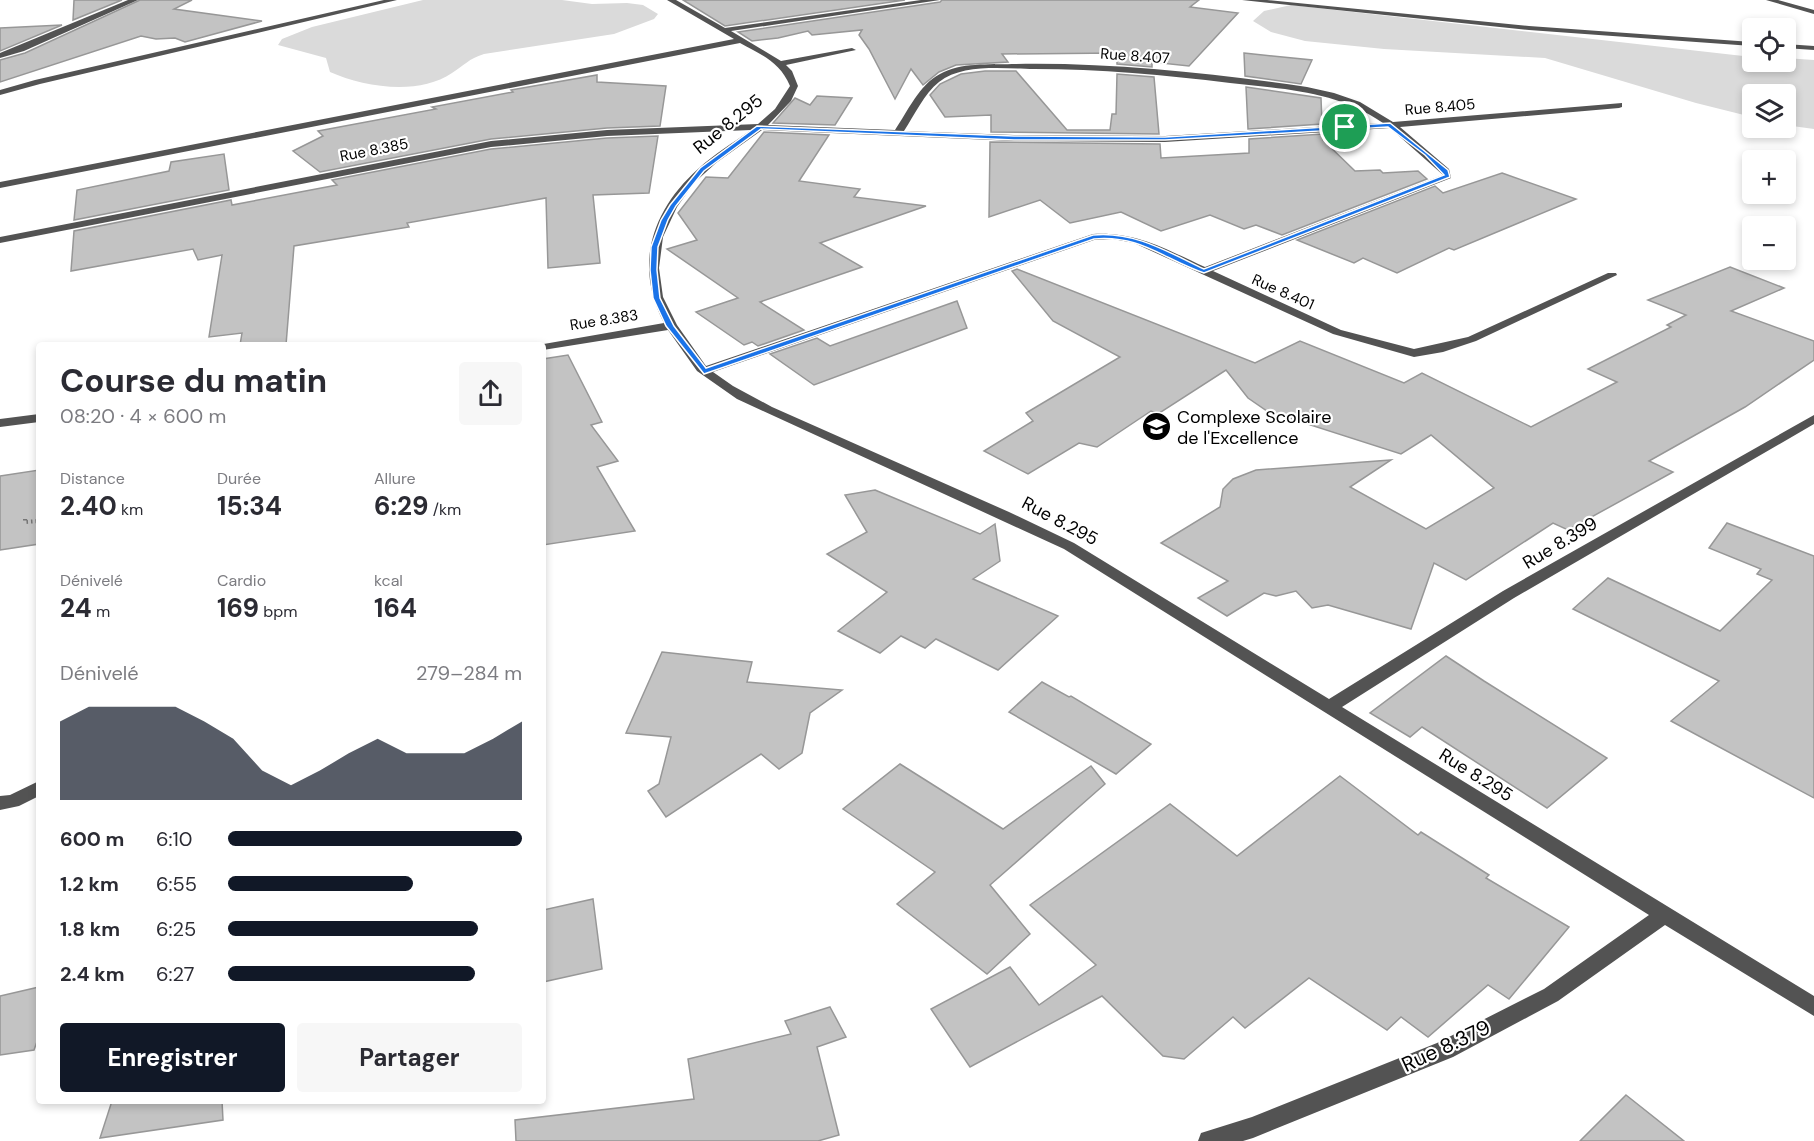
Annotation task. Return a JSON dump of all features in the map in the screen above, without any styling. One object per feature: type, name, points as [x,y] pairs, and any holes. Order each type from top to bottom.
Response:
[{"type":"street","points":[[0,56],[134,0]]},
{"type":"street","points":[[0,93],[38,82],[393,0]]},
{"type":"street","points":[[671,0],[780,63],[852,50]]},
{"type":"street","points":[[725,30],[936,0]]},
{"type":"street","points":[[1246,0],[1529,28],[1742,43]]},
{"type":"street","points":[[1770,0],[1814,12]]},
{"type":"street","points":[[0,185],[742,40]]},
{"type":"street","points":[[1796,47],[1814,48]]},
{"type":"street","name":"Rue 8.295","points":[[780,63],[792,78],[794,86],[790,97],[759,127],[702,170],[683,191],[664,220],[655,247],[653,270],[657,298],[670,326],[704,371],[741,397],[855,451],[1023,522],[1069,546],[1814,1007]]},
{"type":"street","name":"Rue 8.407","points":[[898,133],[932,84],[942,75],[958,70],[1033,66],[1136,69],[1307,90],[1342,98],[1365,107],[1446,171],[1448,176],[1204,271]]},
{"type":"street","name":"Rue 8.405","points":[[759,127],[1014,138],[1165,139],[1390,125],[1618,105]]},
{"type":"street","name":"Rue 8.385","points":[[0,240],[490,144],[607,133],[759,127]]},
{"type":"street","name":"Rue 8.401","points":[[704,371],[1093,237],[1113,236],[1137,240],[1337,332],[1414,352],[1443,348],[1472,339],[1612,275]]},
{"type":"street","name":"Rue 8.383","points":[[546,346],[670,326]]},
{"type":"street","points":[[0,423],[36,418]]},
{"type":"street","name":"Rue 8.399","points":[[1329,707],[1384,671],[1573,557],[1814,419]]},
{"type":"street","points":[[0,803],[13,801],[36,790]]},
{"type":"street","name":"Rue 8.379","points":[[1209,1141],[1253,1127],[1445,1050],[1551,995],[1664,915]]},
{"type":"path","points":[[25,519],[25,522],[36,521]]},
{"type":"shaded area","points":[[423,0],[562,0],[592,4],[627,3],[643,5],[658,14],[654,19],[614,34],[484,54],[438,80],[407,87],[359,82],[330,72],[326,58],[278,45],[282,39],[312,27]]},
{"type":"shaded area","points":[[1291,5],[1742,56],[1742,72],[1796,72],[1796,59],[1814,60],[1814,129],[1796,127],[1796,84],[1742,84],[1742,114],[1545,58],[1384,49],[1305,41],[1271,32],[1253,21],[1264,11]]},
{"type":"building","points":[[74,0],[122,0],[73,20]]},
{"type":"building","points":[[140,0],[192,0],[174,9],[262,21],[185,42],[175,38],[156,39],[141,36],[0,82],[0,60],[25,53]]},
{"type":"building","points":[[683,0],[905,0],[725,26]]},
{"type":"building","points":[[942,0],[1199,0],[1190,7],[1238,13],[1189,66],[1152,62],[1152,67],[1117,64],[1117,53],[1002,54],[1008,62],[956,65],[939,72],[923,85],[911,69],[895,99],[869,49],[859,35],[862,30],[812,35],[808,31],[752,41],[738,32]]},
{"type":"building","points":[[62,25],[0,51],[0,28]]},
{"type":"building","points":[[1244,53],[1312,60],[1301,84],[1245,76]]},
{"type":"building","points":[[1016,71],[1067,130],[1110,130],[1112,114],[1116,114],[1117,74],[1154,77],[1159,134],[991,132],[991,115],[945,117],[930,95],[940,84],[961,74]]},
{"type":"building","points":[[597,75],[597,82],[666,86],[660,126],[607,128],[491,139],[320,172],[293,151],[323,136],[318,131],[436,109],[432,107],[513,92],[511,90]]},
{"type":"building","points":[[1246,87],[1321,98],[1322,124],[1248,129]]},
{"type":"building","points":[[817,96],[852,98],[835,125],[773,123],[795,98],[810,105]]},
{"type":"building","points":[[764,132],[829,135],[799,181],[860,189],[854,197],[926,206],[820,243],[862,267],[760,302],[804,330],[758,346],[752,342],[744,345],[696,312],[738,298],[667,249],[697,240],[678,213],[706,177],[728,178]]},
{"type":"building","points":[[1323,134],[1323,140],[1355,171],[1380,170],[1383,173],[1418,171],[1427,179],[1282,235],[1256,225],[1244,229],[1210,215],[1161,231],[1121,212],[1070,223],[1040,200],[989,217],[990,142],[1160,144],[1161,158],[1249,153],[1249,139]]},
{"type":"building","points":[[658,136],[649,193],[593,195],[600,263],[548,268],[546,198],[407,223],[409,227],[294,246],[286,342],[240,342],[242,333],[209,337],[222,255],[198,260],[193,249],[71,271],[74,231],[231,200],[232,205],[337,185],[332,180],[491,149],[607,138]]},
{"type":"building","points":[[224,154],[229,190],[74,220],[77,190],[169,171],[171,162]]},
{"type":"building","points":[[1502,173],[1576,199],[1454,250],[1449,248],[1397,273],[1363,258],[1354,263],[1297,240],[1435,186],[1443,193]]},
{"type":"building","points":[[1730,267],[1784,288],[1731,311],[1814,341],[1814,360],[1745,407],[1649,461],[1673,472],[1568,530],[1553,523],[1466,580],[1434,563],[1411,629],[1328,605],[1312,608],[1296,591],[1276,596],[1264,593],[1227,616],[1198,598],[1228,581],[1161,543],[1220,507],[1223,489],[1233,479],[1256,470],[1391,460],[1350,487],[1426,529],[1494,488],[1431,435],[1401,454],[1267,411],[1248,398],[1226,370],[1158,414],[1151,411],[1097,447],[1079,443],[1028,474],[984,451],[1033,421],[1026,413],[1120,357],[1053,321],[1012,271],[1017,269],[1255,363],[1300,341],[1404,383],[1422,373],[1531,427],[1617,382],[1588,369],[1671,327],[1667,325],[1686,315],[1648,300]]},
{"type":"building","points":[[957,301],[967,328],[814,385],[770,354],[817,338],[830,346]]},
{"type":"building","points":[[568,355],[602,422],[591,425],[618,461],[597,467],[635,531],[546,545],[546,359]]},
{"type":"building","points":[[36,470],[36,544],[0,550],[0,476]]},
{"type":"building","points":[[875,490],[980,534],[995,524],[1000,561],[973,579],[1058,616],[998,670],[936,639],[925,648],[901,636],[880,653],[838,631],[887,592],[827,554],[867,532],[845,495]]},
{"type":"building","points":[[1727,523],[1814,556],[1814,798],[1671,721],[1719,681],[1573,609],[1608,578],[1720,631],[1772,580],[1757,574],[1761,569],[1709,548]]},
{"type":"building","points":[[662,652],[752,662],[747,682],[842,690],[810,713],[802,753],[779,769],[761,754],[666,817],[648,791],[659,784],[671,737],[626,733]]},
{"type":"building","points":[[1446,656],[1607,758],[1547,808],[1422,727],[1410,737],[1370,713]]},
{"type":"building","points":[[1042,682],[1071,696],[1151,744],[1116,774],[1009,712]]},
{"type":"building","points":[[900,764],[1003,829],[1091,766],[1105,784],[990,885],[1030,934],[987,974],[897,904],[935,872],[843,809]]},
{"type":"building","points":[[1340,776],[1418,835],[1421,832],[1489,875],[1486,878],[1569,927],[1509,999],[1488,985],[1428,1037],[1401,1017],[1387,1030],[1309,978],[1245,1028],[1233,1017],[1184,1059],[1163,1056],[1102,996],[970,1067],[931,1009],[1010,967],[1039,1005],[1096,965],[1030,905],[1170,804],[1237,856]]},
{"type":"building","points":[[593,899],[602,969],[546,981],[546,909]]},
{"type":"building","points":[[36,988],[36,1044],[34,1050],[0,1055],[0,996]]},
{"type":"building","points":[[830,1007],[846,1037],[817,1047],[839,1135],[818,1141],[516,1141],[515,1120],[694,1099],[688,1059],[791,1034],[785,1021]]},
{"type":"building","points":[[1626,1095],[1684,1141],[1580,1141]]},
{"type":"building","points":[[111,1104],[222,1104],[223,1120],[100,1138]]},
{"type":"place","name":"Complexe Scolaire de l'Excellence","points":[[1156,427]]},
{"type":"route","points":[[1390,125],[1427,154],[1446,171],[1448,176],[1204,271],[1137,240],[1113,236],[1093,237],[936,293],[704,371],[688,353],[670,326],[657,298],[653,270],[655,247],[664,220],[683,191],[702,170],[759,127],[1014,138],[1165,139],[1345,127],[1390,125]]}]
